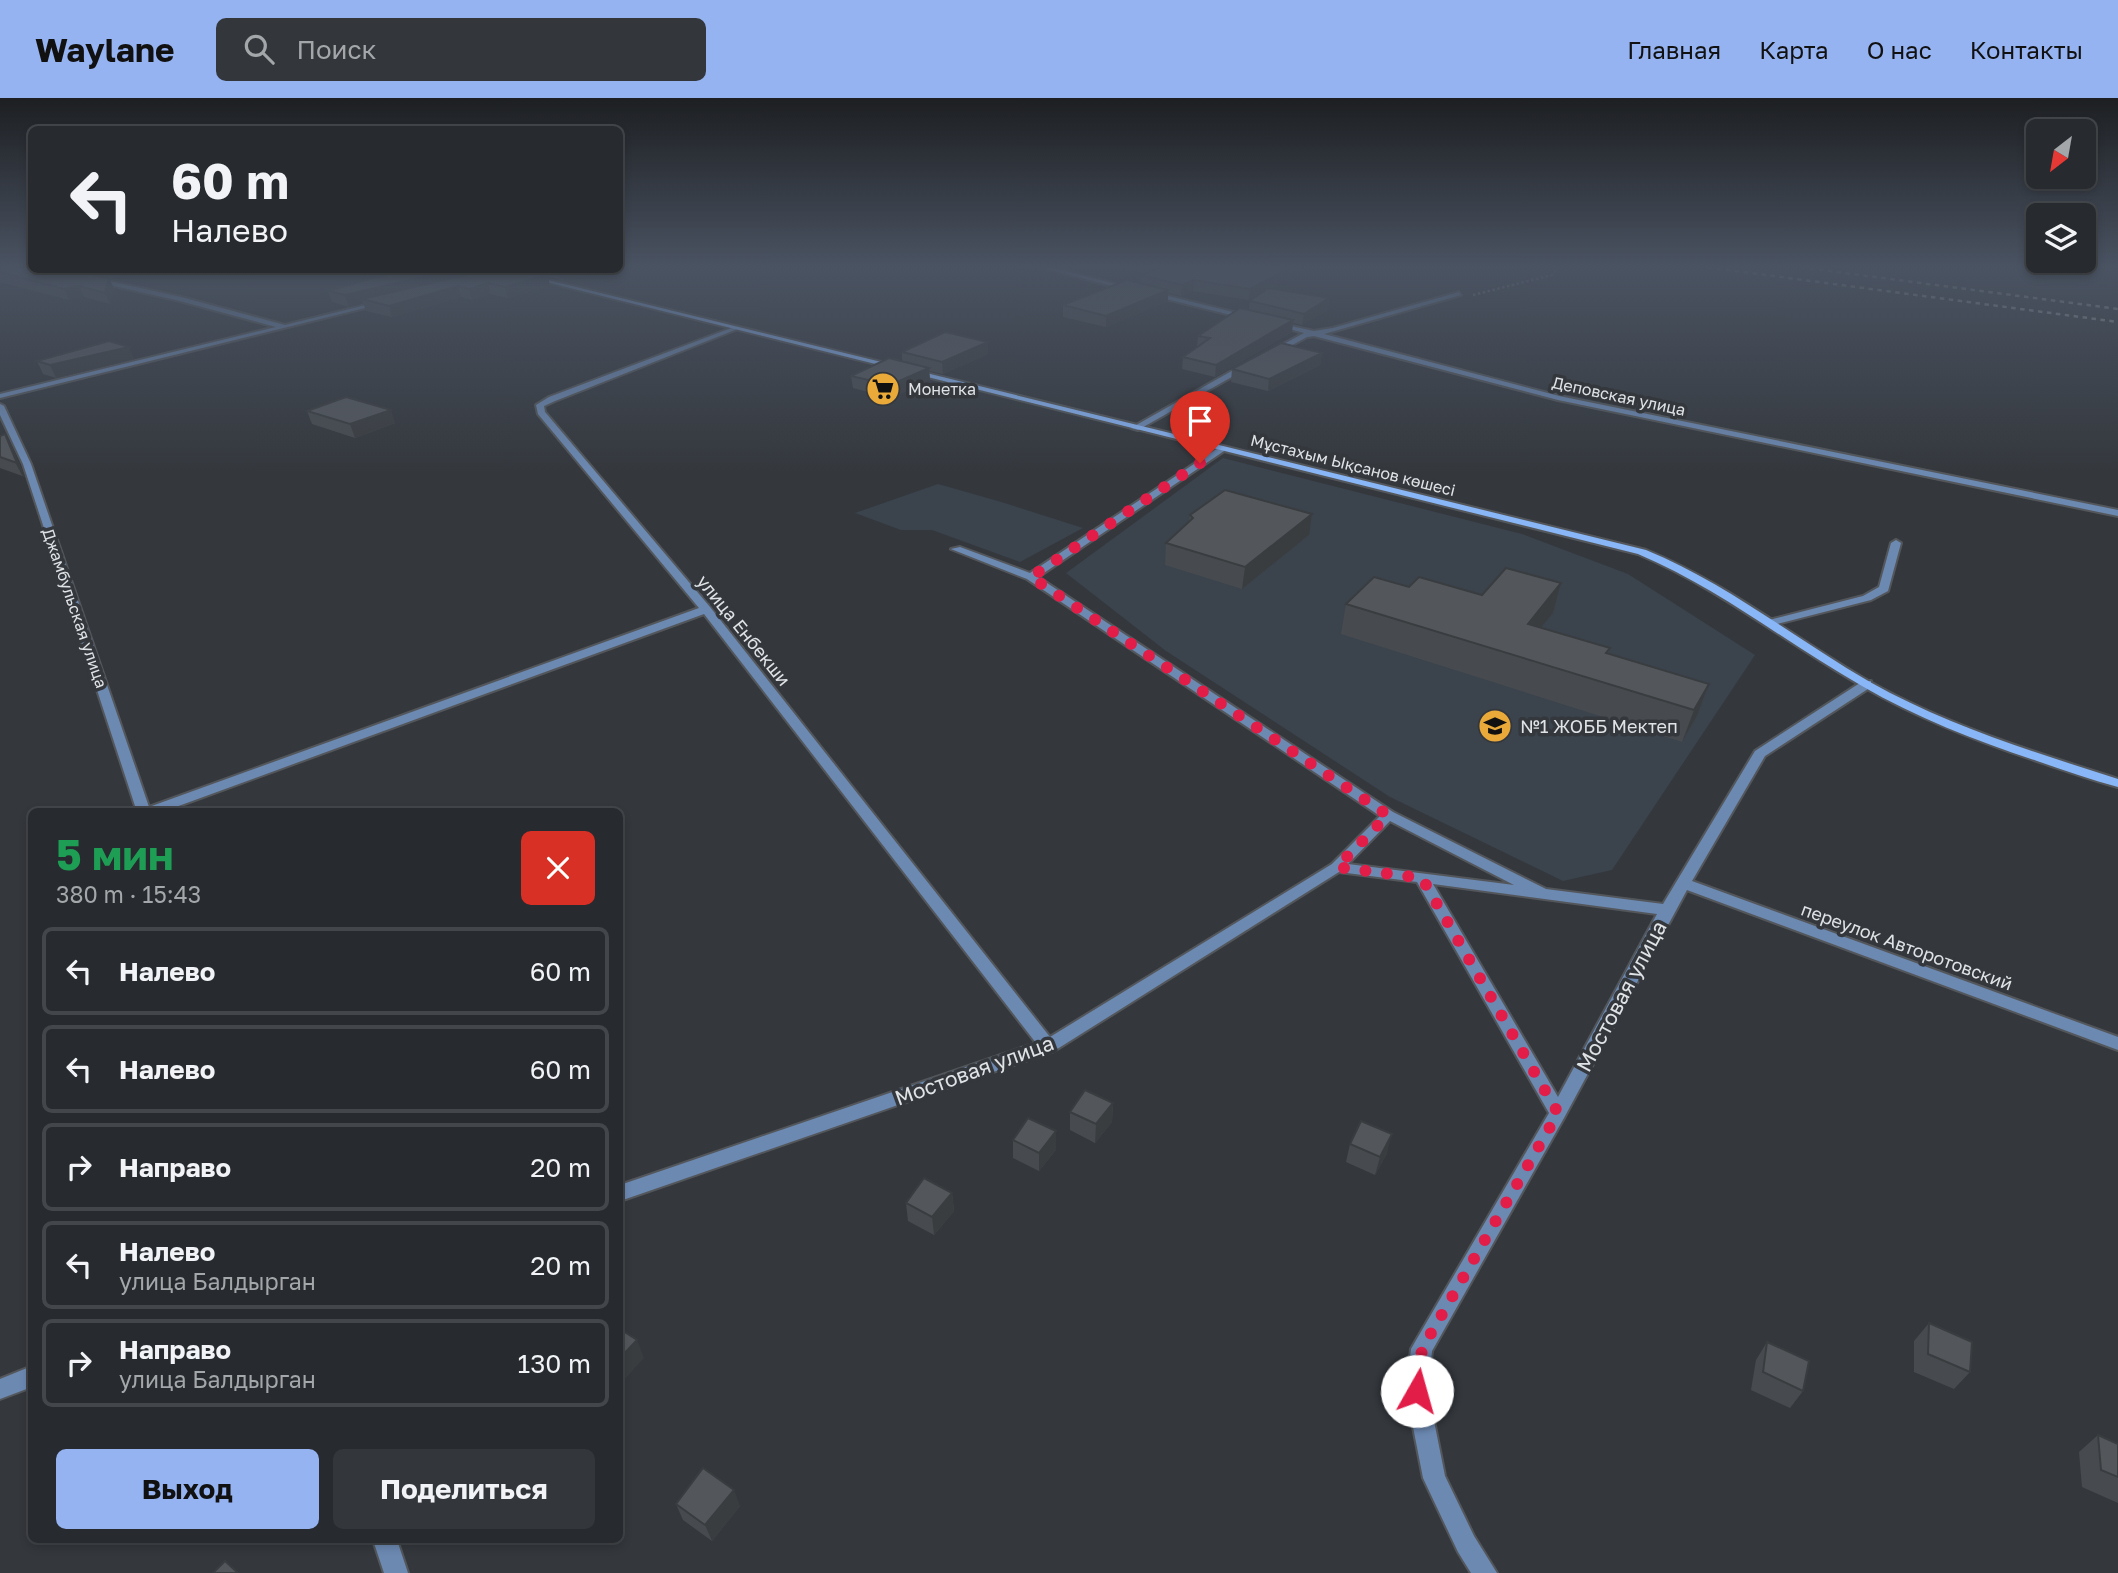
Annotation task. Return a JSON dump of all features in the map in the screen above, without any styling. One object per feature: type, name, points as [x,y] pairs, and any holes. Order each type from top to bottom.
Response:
[{"type":"main road","name":"Мұстахым Ықсанов көшесі","points":[[763,335],[1642,552],[1696,575],[1867,684],[1933,716],[2118,783]]},
{"type":"street","points":[[0,396],[252,335]]},
{"type":"street","name":"улица Енбекши","points":[[719,335],[540,405],[541,412],[706,609],[1048,1046]]},
{"type":"street","points":[[1265,356],[1309,335]]},
{"type":"street","name":"Деповская улица","points":[[1322,335],[1558,398],[2118,513]]},
{"type":"street","points":[[1135,428],[1254,363]]},
{"type":"street","name":"Джамбульская улица","points":[[0,406],[27,464],[146,808]]},
{"type":"street","points":[[1031,577],[1221,449]]},
{"type":"street","points":[[1773,622],[1867,598],[1884,589],[1896,543]]},
{"type":"street","points":[[956,549],[1031,577],[1388,815],[1541,893]]},
{"type":"street","points":[[158,808],[706,609]]},
{"type":"street","name":"Мостовая улица","points":[[1485,1573],[1466,1544],[1434,1478],[1417,1391],[1422,1349],[1558,1113],[1667,910],[1760,754],[1867,684]]},
{"type":"street","name":"Мостовая улица","points":[[623,1192],[1048,1046],[1337,867],[1388,815]]},
{"type":"street","points":[[1337,867],[1667,910]]},
{"type":"street","points":[[1422,878],[1558,1113]]},
{"type":"street","name":"переулок Авторотовский","points":[[1683,883],[2118,1044]]},
{"type":"street","points":[[0,1389],[28,1378]]},
{"type":"street","points":[[386,1543],[396,1573]]},
{"type":"shaded area","name":"№1 ЖОББ Мектеп","points":[[1223,458],[1522,534],[1628,574],[1755,655],[1612,870],[1563,881],[1390,797],[1166,651],[1066,573]]},
{"type":"shaded area","points":[[938,484],[1083,528],[1020,562],[932,530],[901,530],[855,513]]},
{"type":"building","points":[[939,335],[957,335],[988,342],[942,362],[902,352]]},
{"type":"building","points":[[1268,335],[1216,365],[1183,357],[1210,338],[1198,336]]},
{"type":"building","points":[[109,341],[129,347],[50,365],[37,361]]},
{"type":"building","points":[[1281,343],[1322,353],[1269,379],[1232,369]]},
{"type":"building","points":[[889,358],[929,368],[890,385],[851,376]]},
{"type":"building","points":[[346,397],[391,410],[350,424],[307,411]]},
{"type":"building","points":[[5,434],[17,463],[0,457],[0,436]]},
{"type":"building","points":[[1225,490],[1312,514],[1245,567],[1166,543],[1193,518],[1190,515]]},
{"type":"building","points":[[1506,568],[1561,583],[1528,624],[1610,648],[1606,653],[1709,684],[1694,710],[1346,604],[1374,577],[1409,587],[1419,577],[1482,595]]},
{"type":"building","points":[[1085,1090],[1113,1103],[1096,1124],[1070,1112]]},
{"type":"building","points":[[1028,1118],[1056,1131],[1039,1153],[1013,1140]]},
{"type":"building","points":[[1361,1121],[1392,1134],[1380,1157],[1350,1144]]},
{"type":"building","points":[[924,1178],[952,1193],[932,1217],[906,1203]]},
{"type":"building","points":[[1929,1323],[1972,1342],[1970,1372],[1928,1354]]},
{"type":"building","points":[[623,1331],[637,1340],[623,1355]]},
{"type":"building","points":[[1767,1342],[1809,1361],[1803,1391],[1763,1372]]},
{"type":"building","points":[[2098,1435],[2118,1444],[2118,1477],[2101,1470]]},
{"type":"building","points":[[703,1468],[734,1490],[705,1525],[676,1504]]},
{"type":"building","points":[[225,1561],[238,1573],[213,1573]]},
{"type":"place","name":"Монетка","points":[[883,389]]},
{"type":"place","name":"№1 ЖОББ Мектеп","points":[[1495,726]]},
{"type":"route","points":[[1200,463],[1031,577],[1388,815],[1337,867],[1422,878],[1558,1113],[1422,1349],[1417,1391]]}]
